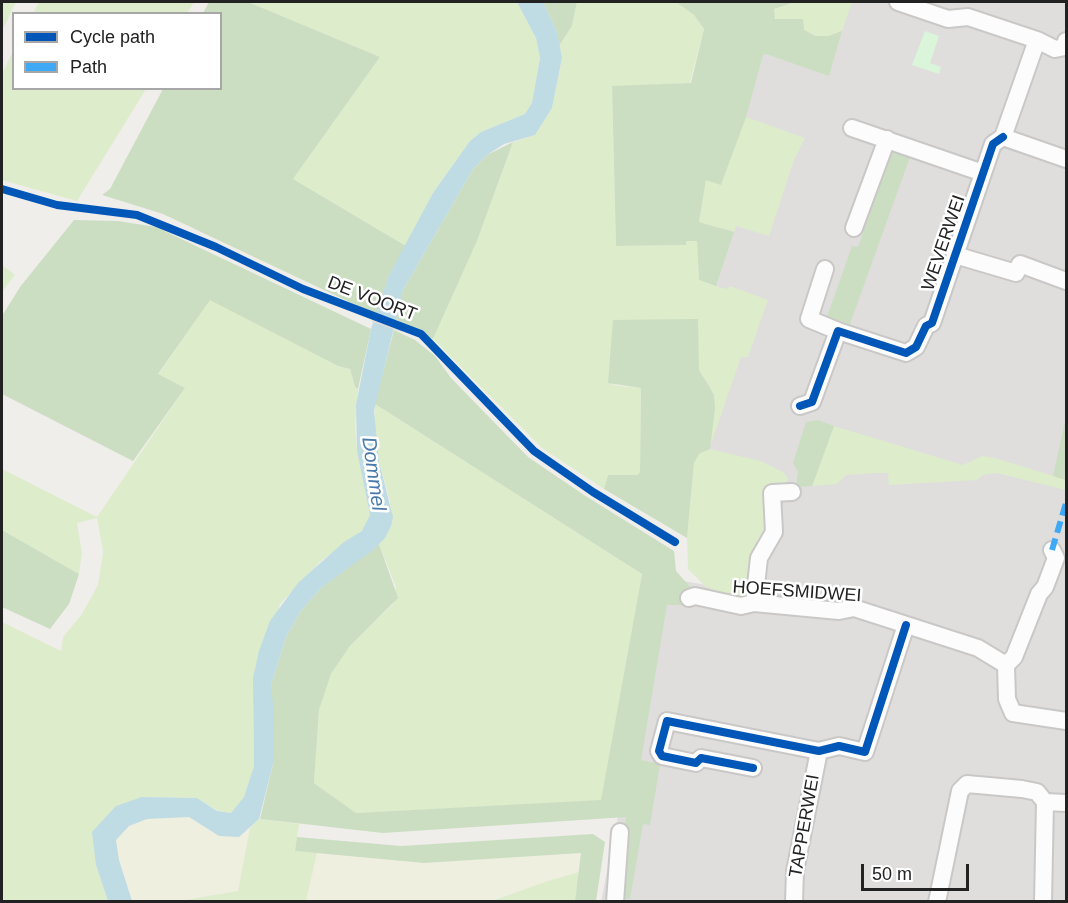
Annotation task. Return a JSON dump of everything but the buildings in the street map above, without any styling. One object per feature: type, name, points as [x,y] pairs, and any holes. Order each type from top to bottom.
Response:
[{"type":"street","points":[[898,2],[948,19],[968,17],[1036,40],[1055,49],[1065,47],[1066,41]]},
{"type":"street","name":"WEVERWEI","points":[[838,331],[906,353],[916,347],[926,326],[932,323],[993,144],[1003,137],[1036,40]]},
{"type":"street","points":[[852,128],[983,173]]},
{"type":"street","points":[[1003,137],[1066,159]]},
{"type":"street","points":[[854,228],[887,139]]},
{"type":"street","points":[[955,255],[1016,273],[1020,264],[1066,281]]},
{"type":"street","points":[[800,406],[812,402],[838,331],[809,319],[825,269]]},
{"type":"street","points":[[754,603],[759,558],[774,532],[772,493],[792,492]]},
{"type":"street","points":[[1052,550],[1056,558],[1046,587],[1039,594],[1014,657],[1006,665],[1007,699],[1013,713],[1066,721]]},
{"type":"street","name":"HOEFSMIDWEI","points":[[689,598],[695,596],[741,606],[754,603],[839,611],[854,608],[978,648],[1006,665]]},
{"type":"street","points":[[753,768],[701,758],[696,763],[662,756],[659,751],[667,721],[819,751],[839,746],[865,752],[906,625]]},
{"type":"street","name":"TAPPERWEI","points":[[794,902],[795,871],[819,751]]},
{"type":"street","points":[[937,902],[960,791],[967,784],[1030,790],[1037,792],[1045,802],[1043,902]]},
{"type":"street","points":[[1045,802],[1066,803]]},
{"type":"street","points":[[615,902],[620,832]]},
{"type":"shaded area","points":[[851,2],[1066,2],[1066,901],[601,902],[665,578],[737,590],[699,453],[708,291],[741,119],[764,39]]},
{"type":"green space","points":[[2,2],[16,2],[2,31]]},
{"type":"green space","points":[[39,2],[194,2],[188,12],[34,12]]},
{"type":"green space","points":[[209,2],[248,2],[380,57],[293,179],[406,246],[389,275],[377,315],[163,214],[102,195],[110,189],[162,90],[222,90],[222,12],[204,12]]},
{"type":"green space","points":[[248,2],[517,2],[536,38],[540,58],[532,103],[525,114],[481,132],[470,141],[433,193],[406,246],[293,179],[380,57]]},
{"type":"green space","points":[[543,2],[577,2],[572,26],[559,46],[557,32]]},
{"type":"green space","points":[[577,2],[676,2],[694,15],[704,29],[690,83],[612,87],[616,246],[686,245],[686,241],[697,241],[699,280],[727,289],[730,286],[768,300],[748,357],[741,357],[712,441],[710,440],[710,387],[699,370],[611,385],[641,388],[640,472],[637,475],[608,475],[604,489],[542,448],[433,339],[477,241],[513,142],[535,135],[552,108],[562,58],[559,46],[572,26]]},
{"type":"green space","points":[[676,2],[795,2],[774,9],[775,19],[803,19],[804,30],[815,36],[829,36],[842,31],[829,76],[766,54],[763,55],[746,117],[721,185],[706,180],[699,222],[734,232],[716,286],[699,280],[697,241],[686,241],[686,245],[616,246],[612,86],[691,83],[704,29],[694,15]]},
{"type":"green space","points":[[795,2],[852,2],[842,31],[829,36],[815,36],[804,30],[803,19],[782,21],[773,17],[774,9]]},
{"type":"green space","points":[[925,31],[939,36],[930,63],[941,67],[939,74],[912,65]]},
{"type":"green space","points":[[12,53],[12,90],[145,90],[77,201],[2,180],[2,74]]},
{"type":"green space","points":[[746,117],[805,138],[794,160],[769,236],[736,226],[734,232],[699,222],[706,179],[721,184]]},
{"type":"green space","points":[[513,142],[477,241],[433,339],[395,319],[403,290],[473,169],[487,155]]},
{"type":"green space","points":[[891,151],[910,157],[850,324],[827,317],[852,246],[858,247]]},
{"type":"green space","points":[[74,220],[118,221],[156,227],[371,329],[358,389],[355,387],[350,369],[338,366],[210,300],[158,374],[185,388],[133,461],[2,394],[2,316],[20,287]]},
{"type":"green space","points":[[2,265],[15,275],[2,292]]},
{"type":"green space","points":[[210,299],[338,366],[350,369],[355,387],[358,389],[355,426],[357,451],[370,515],[362,531],[320,562],[280,604],[253,705],[254,766],[244,798],[231,813],[218,811],[197,798],[142,797],[96,865],[108,901],[2,901],[2,622],[61,651],[63,637],[82,614],[98,585],[103,552],[97,518],[77,523],[82,553],[79,574],[2,530],[2,469],[97,517],[185,388],[158,375]]},
{"type":"green space","points":[[698,319],[699,370],[714,395],[715,408],[710,449],[700,453],[694,463],[687,538],[604,489],[608,475],[637,475],[640,472],[641,388],[608,383],[613,320]]},
{"type":"green space","points":[[394,330],[415,340],[435,356],[451,378],[528,457],[674,551],[676,571],[692,589],[691,605],[667,605],[641,760],[660,764],[650,825],[643,824],[630,899],[615,898],[626,817],[383,833],[260,819],[273,764],[271,685],[286,637],[300,612],[321,588],[379,544],[398,598],[350,646],[331,674],[319,710],[314,783],[356,813],[601,800],[642,574],[375,404]]},
{"type":"green space","points":[[375,404],[642,574],[601,801],[356,813],[314,783],[319,710],[331,674],[350,646],[393,604],[396,587],[379,544],[391,526],[390,501],[374,433]]},
{"type":"green space","points":[[1066,417],[1066,480],[1053,476]]},
{"type":"green space","points":[[818,420],[834,426],[812,486],[796,487],[798,472],[793,463],[806,422]]},
{"type":"green space","points":[[834,426],[963,465],[982,456],[995,458],[1066,480],[1066,490],[997,473],[983,475],[977,480],[889,485],[888,473],[846,475],[837,484],[812,486]]},
{"type":"green space","points":[[710,449],[761,461],[783,472],[788,478],[756,554],[742,599],[706,587],[688,569],[687,538],[694,463],[700,453]]},
{"type":"green space","points":[[2,530],[79,574],[69,604],[50,629],[2,607]]},
{"type":"green space","points":[[189,817],[219,836],[239,837],[250,828],[238,891],[173,901],[132,901],[119,860],[116,840],[129,826],[147,819]]},
{"type":"green space","points":[[259,819],[299,824],[295,851],[317,853],[306,901],[173,902],[238,891],[250,828]]},
{"type":"green space","points":[[593,834],[605,842],[596,901],[575,901],[581,853],[424,863],[295,851],[297,837],[401,846]]},
{"type":"green space","points":[[317,853],[424,863],[565,853],[581,853],[582,856],[579,872],[489,901],[306,902]]},
{"type":"green space","points":[[579,872],[575,901],[489,902],[548,881]]},
{"type":"water","name":"Dommel","points":[[517,2],[543,2],[557,32],[562,58],[552,108],[535,135],[504,144],[487,155],[473,169],[403,290],[374,411],[379,462],[393,517],[391,526],[385,538],[373,550],[321,588],[300,612],[286,637],[271,685],[274,714],[273,764],[259,819],[239,837],[219,836],[189,817],[147,819],[129,826],[116,840],[119,860],[132,901],[108,901],[96,865],[92,832],[116,806],[142,797],[197,798],[217,811],[231,813],[244,797],[254,766],[253,678],[259,651],[270,621],[298,583],[344,542],[362,531],[370,515],[357,451],[356,405],[371,329],[389,275],[433,193],[470,141],[481,132],[525,114],[532,103],[540,58],[536,38]]},
{"type":"pier","points":[[375,313],[405,324],[402,332],[372,322]]},
{"type":"marked path","points":[[1052,550],[1066,503]]},
{"type":"cycle path","points":[[800,406],[812,402],[838,331],[906,353],[916,347],[926,326],[932,323],[993,144],[1003,137]]},
{"type":"cycle path","name":"DE VOORT","points":[[2,189],[57,205],[137,215],[216,247],[303,289],[421,334],[534,451],[593,492],[675,542]]},
{"type":"cycle path","points":[[753,768],[701,758],[696,763],[662,756],[659,751],[667,721],[819,751],[839,746],[865,752],[906,625]]}]
